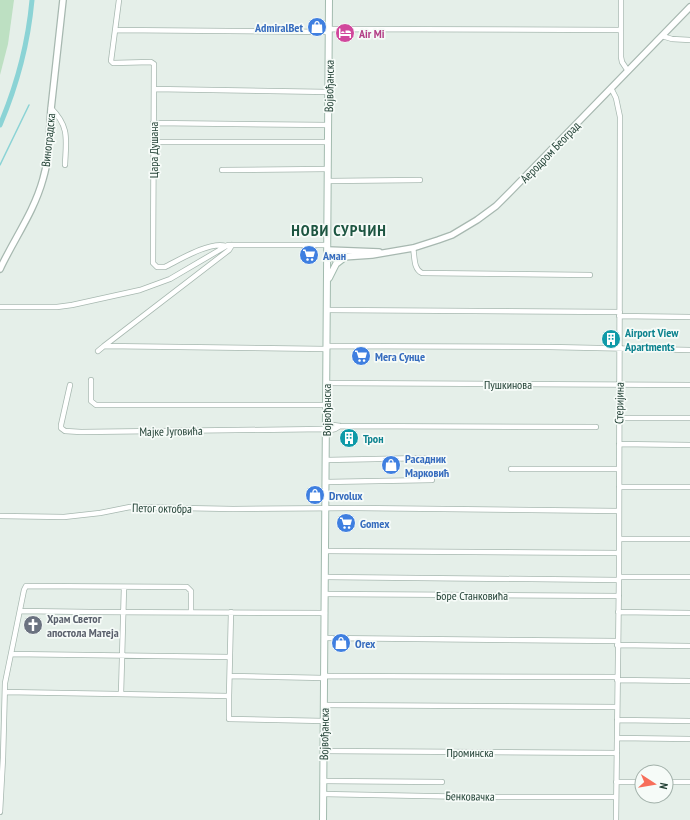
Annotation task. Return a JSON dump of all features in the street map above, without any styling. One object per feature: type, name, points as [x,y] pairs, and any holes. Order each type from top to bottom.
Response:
[{"type":"main road","name":"Војвођанска","points":[[323,820],[329,0]]},
{"type":"main road","points":[[328,281],[334,266],[345,257]]},
{"type":"street","name":"Виноградска","points":[[0,269],[32,209],[40,188],[48,156],[51,108],[63,0]]},
{"type":"street","name":"Цара Душана","points":[[119,0],[112,62],[153,63],[153,260],[155,266],[165,267],[211,246],[226,246]]},
{"type":"street","points":[[621,0],[621,58],[628,71]]},
{"type":"street","name":"Аеродром Београд","points":[[328,258],[372,255],[382,252],[413,248],[452,235],[470,225],[496,206],[690,7]]},
{"type":"street","points":[[115,30],[621,30]]},
{"type":"street","points":[[662,36],[672,39],[690,40]]},
{"type":"street","name":"Стеријина","points":[[611,88],[616,98],[620,117],[619,578],[616,820]]},
{"type":"street","points":[[154,89],[329,92]]},
{"type":"street","points":[[51,108],[63,123],[65,128],[65,164]]},
{"type":"street","points":[[154,123],[328,125]]},
{"type":"street","points":[[153,142],[328,142]]},
{"type":"street","points":[[222,170],[328,169]]},
{"type":"street","points":[[328,181],[420,180]]},
{"type":"street","points":[[98,351],[144,314],[229,250],[232,244]]},
{"type":"street","points":[[0,307],[72,306],[134,292],[170,279],[226,246],[232,244],[328,248]]},
{"type":"street","name":"Аеродром Београд","points":[[328,248],[382,252]]},
{"type":"street","points":[[413,248],[416,268],[422,273],[590,275]]},
{"type":"street","points":[[327,310],[619,314],[690,317]]},
{"type":"street","points":[[104,346],[543,347],[690,350]]},
{"type":"street","points":[[91,380],[91,401],[96,405],[326,405]]},
{"type":"street","name":"Пушкинова","points":[[326,383],[690,385]]},
{"type":"street","name":"Мајке Југовића","points":[[70,385],[61,425],[61,428],[65,431],[326,428]]},
{"type":"street","points":[[619,418],[690,418]]},
{"type":"street","points":[[326,428],[340,426],[596,427]]},
{"type":"street","points":[[619,444],[690,445]]},
{"type":"street","points":[[326,460],[425,458]]},
{"type":"street","points":[[510,470],[619,469]]},
{"type":"street","points":[[326,482],[432,480]]},
{"type":"street","points":[[619,487],[690,487]]},
{"type":"street","name":"Петог октобра","points":[[0,516],[64,517],[100,513],[130,507],[190,509],[326,508],[619,511]]},
{"type":"street","points":[[619,539],[690,539]]},
{"type":"street","points":[[326,551],[619,553]]},
{"type":"street","points":[[325,578],[690,577]]},
{"type":"street","points":[[0,812],[5,692],[11,654],[26,586],[188,587],[190,591],[191,612]]},
{"type":"street","points":[[120,694],[124,587]]},
{"type":"street","name":"Боре Станковића","points":[[325,594],[618,596]]},
{"type":"street","points":[[20,611],[325,614]]},
{"type":"street","points":[[231,612],[229,719],[324,721]]},
{"type":"street","points":[[618,612],[690,613]]},
{"type":"street","points":[[325,638],[617,643],[690,646]]},
{"type":"street","points":[[11,654],[230,657]]},
{"type":"street","points":[[230,676],[617,678],[690,681]]},
{"type":"street","points":[[5,692],[229,696]]},
{"type":"street","points":[[324,705],[617,707]]},
{"type":"street","points":[[617,720],[690,721]]},
{"type":"street","points":[[617,738],[690,739]]},
{"type":"street","name":"Проминска","points":[[323,751],[617,753]]},
{"type":"street","points":[[323,781],[442,782]]},
{"type":"street","points":[[616,782],[634,782]]},
{"type":"street","points":[[674,782],[690,782]]},
{"type":"street","name":"Бенковачка","points":[[323,794],[616,797]]},
{"type":"green space","points":[[0,0],[14,0],[8,44],[0,75]]},
{"type":"waterway","points":[[0,125],[12,95],[21,64],[28,32],[32,0]]},
{"type":"waterway","points":[[0,165],[29,105]]},
{"type":"place","name":"AdmiralBet","points":[[317,27]]},
{"type":"place","name":"Air Mi","points":[[345,33]]},
{"type":"place","name":"Аман","points":[[309,255]]},
{"type":"place","name":"Airport View Apartments","points":[[611,339]]},
{"type":"place","name":"Мега Сунце","points":[[361,356]]},
{"type":"place","name":"Трон","points":[[349,438]]},
{"type":"place","name":"Расадник Марковић","points":[[391,465]]},
{"type":"place","name":"Drvolux","points":[[315,495]]},
{"type":"place","name":"Gomex","points":[[346,523]]},
{"type":"place","name":"Храм Светог апостола Матеја","points":[[33,625]]},
{"type":"place","name":"Orex","points":[[341,643]]},
{"type":"district","name":"НОВИ СУРЧИН","points":[[339,230]]}]
